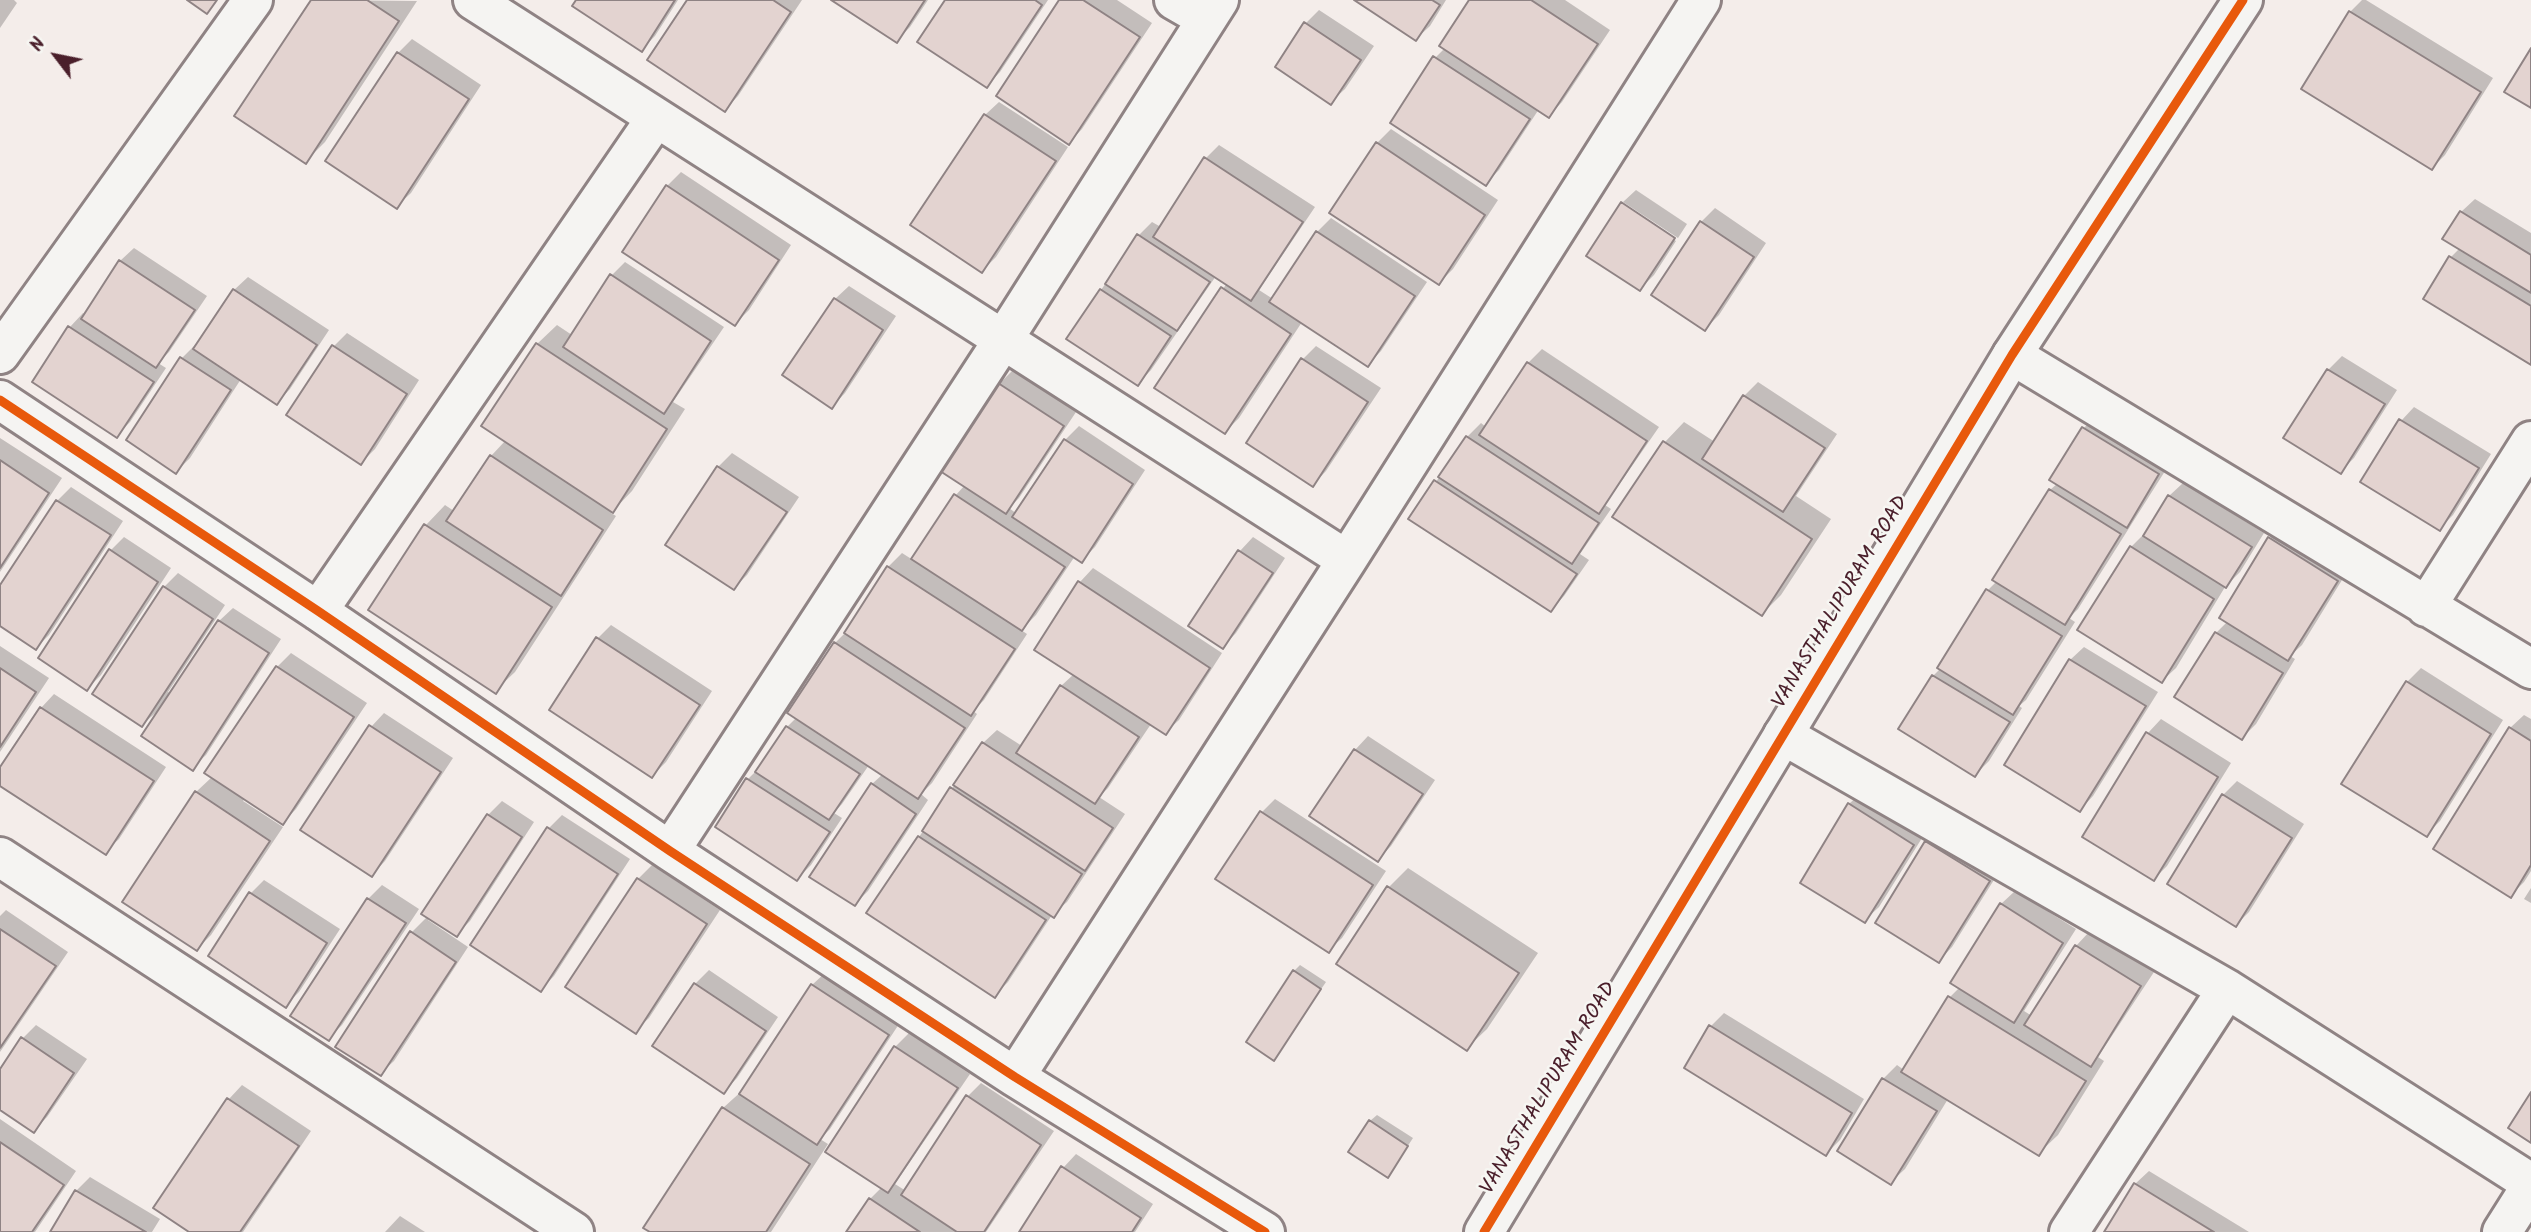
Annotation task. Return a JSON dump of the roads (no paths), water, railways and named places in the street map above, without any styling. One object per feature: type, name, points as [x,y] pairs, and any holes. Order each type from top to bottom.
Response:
[{"type":"street","points":[[0,354],[253,0]]},
{"type":"street","points":[[473,0],[1348,560]]},
{"type":"street","points":[[670,851],[1003,340],[1213,10],[1174,0]]},
{"type":"street","points":[[1015,1077],[1348,560],[1701,0]]},
{"type":"street","name":"VANASTHALIPURAM ROAD","points":[[1484,1232],[2012,355],[2243,0]]},
{"type":"street","points":[[318,611],[656,118]]},
{"type":"street","points":[[2012,355],[2531,669]]},
{"type":"street","points":[[0,400],[318,611],[670,851],[1015,1077],[1265,1232]]},
{"type":"street","points":[[2426,607],[2531,441]]},
{"type":"street","points":[[1783,735],[2227,989],[2531,1185],[2502,1232]]},
{"type":"street","points":[[0,857],[574,1232]]},
{"type":"street","points":[[2069,1232],[2227,989]]}]
